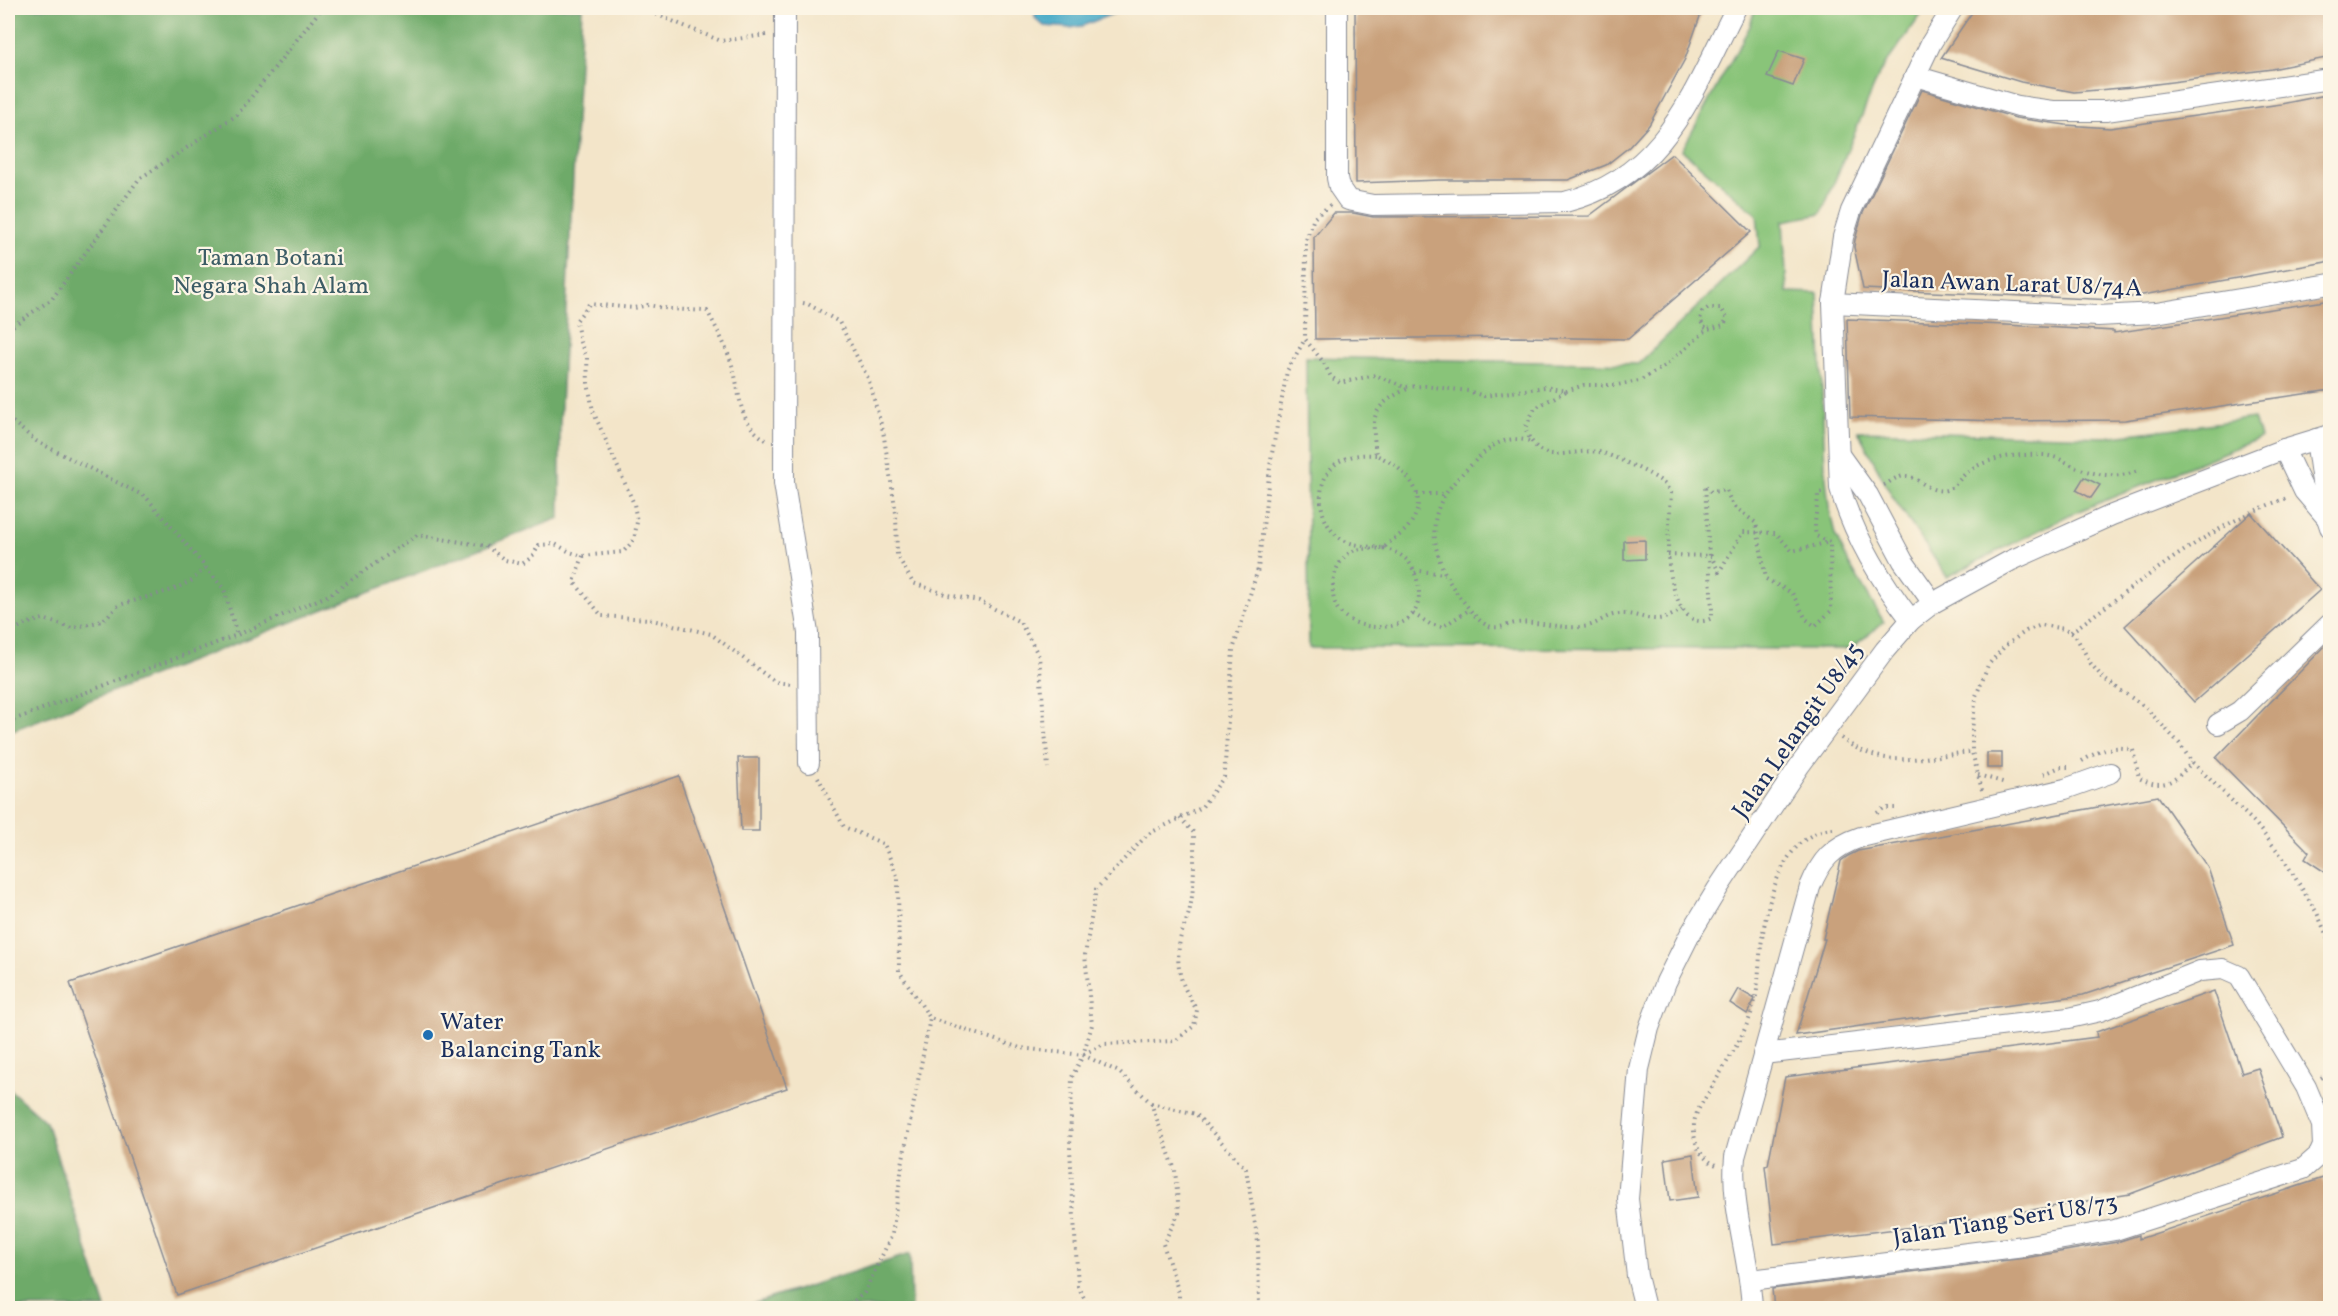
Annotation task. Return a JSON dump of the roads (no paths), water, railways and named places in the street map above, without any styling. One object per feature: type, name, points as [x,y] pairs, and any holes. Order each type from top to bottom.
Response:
[{"type":"street","points":[[785,8],[784,483],[808,633],[809,763]]},
{"type":"street","points":[[1337,8],[1337,178],[1339,187],[1348,200],[1373,205],[1566,202],[1587,196],[1615,183],[1652,154],[1676,125],[1736,8]]},
{"type":"street","points":[[1911,620],[1872,561],[1840,488],[1833,303],[1845,225],[1915,76],[1941,24],[1953,8]]},
{"type":"street","points":[[1915,76],[2018,106],[2070,112],[2106,111],[2331,79]]},
{"type":"street","name":"Jalan Awan Larat U8/74A","points":[[1833,303],[2098,316],[2156,313],[2331,284]]},
{"type":"street","points":[[2323,437],[2329,523]]},
{"type":"street","name":"Jalan Lelangit U8/45","points":[[1645,1308],[1637,1276],[1628,1199],[1638,1080],[1649,1028],[1666,982],[1689,936],[1725,878],[1827,727],[1885,650],[1911,620],[1933,603],[2010,561],[2065,536],[2284,449],[2323,437]]},
{"type":"street","points":[[2284,449],[2304,491],[2329,523]]},
{"type":"street","points":[[1840,456],[1860,483],[1904,561],[1933,603]]},
{"type":"street","points":[[2218,724],[2240,711],[2331,624]]},
{"type":"street","points":[[1752,1308],[1751,1280],[1736,1195],[1734,1170],[1738,1143],[1810,887],[1828,855],[1837,847],[1861,837],[2065,789],[2110,773]]},
{"type":"street","name":"Jalan Tiang Seri U8/73","points":[[1751,1280],[2015,1248],[2115,1230],[2303,1169],[2319,1155],[2324,1136],[2319,1114],[2306,1087],[2262,1013],[2239,976],[2223,969],[2200,971],[2083,1016],[1763,1054]]},
{"type":"water","points":[[1035,8],[1127,8],[1082,26],[1070,28],[1044,26],[1035,18]]},
{"type":"place","name":"Water Balancing Tank","points":[[428,1035]]},
{"type":"park label","name":"Taman Botani Negara Shah Alam","points":[[271,271]]}]
